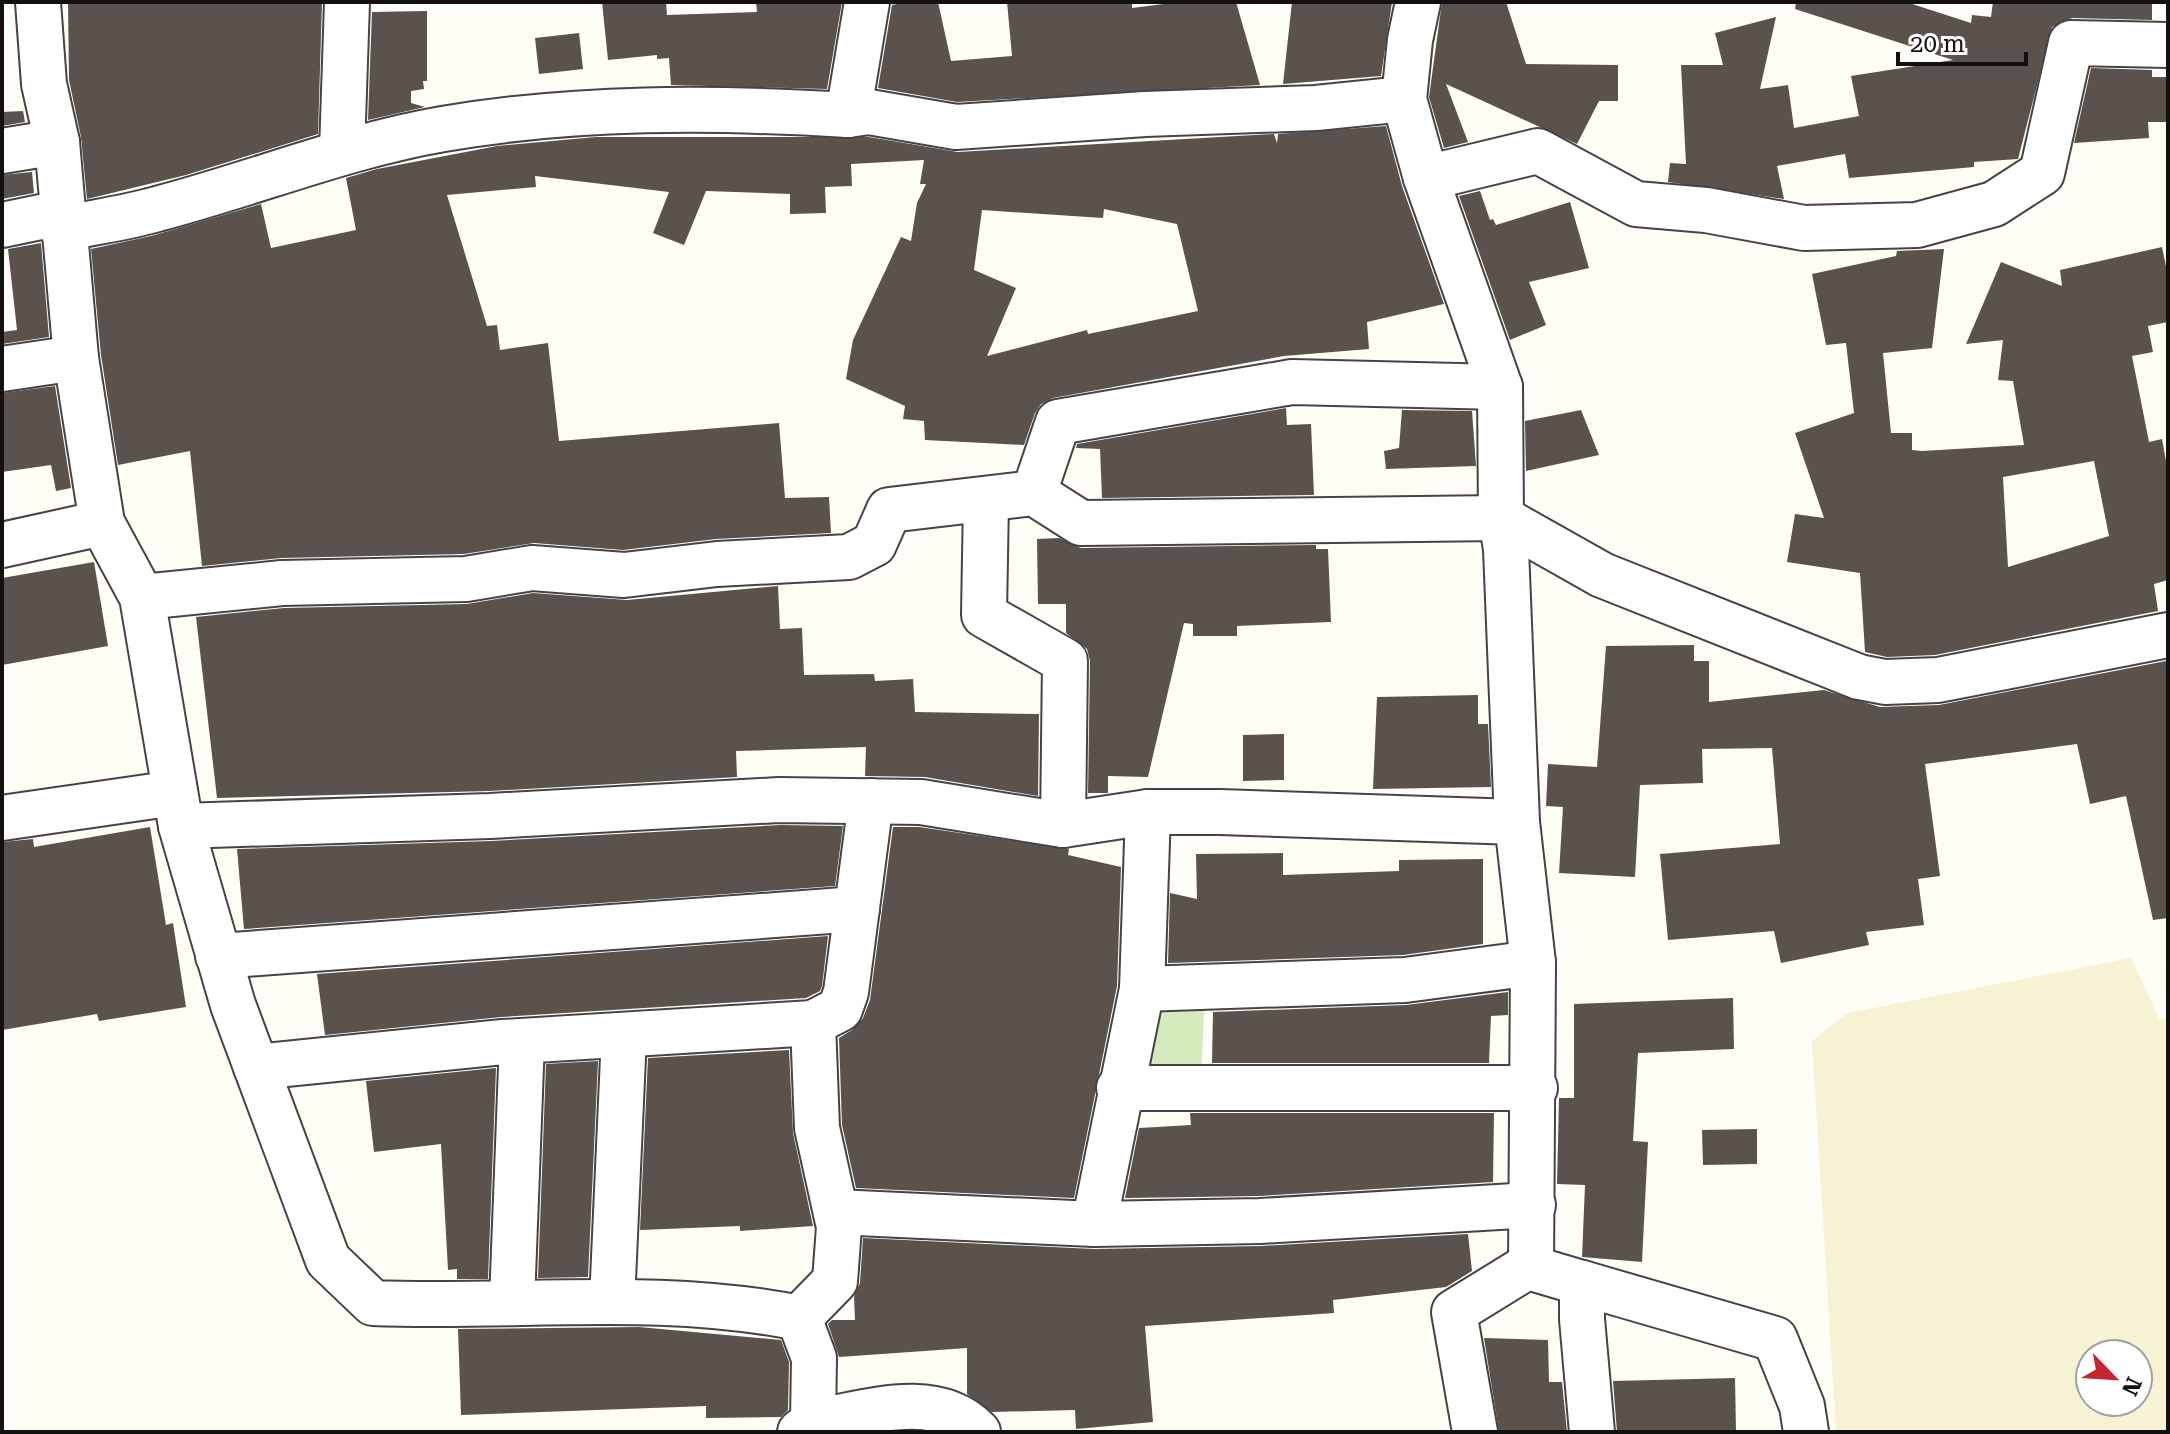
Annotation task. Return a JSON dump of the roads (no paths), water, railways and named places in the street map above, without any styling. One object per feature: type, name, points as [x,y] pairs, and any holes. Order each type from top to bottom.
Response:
[{"type":"street","points":[[38,2],[44,84],[57,142],[61,221],[76,358],[102,523],[142,597],[178,810],[218,956],[328,1260],[373,1303],[735,1305],[799,1318]]},
{"type":"street","points":[[342,151],[347,2]]},
{"type":"street","points":[[848,115],[867,2]]},
{"type":"street","points":[[1418,2],[1404,99],[1426,178],[1500,387],[1501,518],[1506,549],[1517,822],[1533,963],[1535,1088],[1531,1268],[1775,1339],[1802,1406],[1806,1432]]},
{"type":"street","points":[[1426,178],[1538,151],[1636,204],[1706,210],[1804,228],[1917,225],[1994,204],[2042,173],[2071,43],[2168,45]]},
{"type":"street","points":[[2,225],[156,210],[342,151],[443,129],[612,110],[717,107],[848,115],[869,112],[956,127],[1145,114],[1316,108],[1404,99]]},
{"type":"street","points":[[2,151],[57,142]]},
{"type":"street","points":[[2,369],[76,358]]},
{"type":"street","points":[[1034,493],[1058,422],[1292,382],[1500,387]]},
{"type":"street","points":[[142,597],[282,583],[466,579],[532,568],[624,575],[717,564],[849,557],[874,544],[889,510],[1034,493],[1081,523],[1501,518],[1602,575],[1859,677],[1885,682],[1938,680],[2168,635]]},
{"type":"street","points":[[986,500],[984,615],[1065,661],[1063,825]]},
{"type":"street","points":[[2,545],[102,523]]},
{"type":"street","points":[[2,818],[178,810],[490,816],[779,800],[921,802],[1063,825],[1148,812],[1517,822]]},
{"type":"street","points":[[256,1067],[522,1041],[813,1023],[840,1009],[846,992],[871,801]]},
{"type":"street","points":[[1094,1224],[1119,1088],[1142,989],[1148,812]]},
{"type":"street","points":[[218,956],[857,909]]},
{"type":"street","points":[[1142,989],[1405,980],[1533,963]]},
{"type":"street","points":[[799,1318],[835,1281],[839,1227],[817,1128],[813,1023]]},
{"type":"street","points":[[612,1302],[624,1035]]},
{"type":"street","points":[[512,1302],[522,1041]]},
{"type":"street","points":[[1119,1088],[1535,1088]]},
{"type":"street","points":[[836,1212],[1094,1224],[1273,1220],[1533,1205]]},
{"type":"street","points":[[1475,1432],[1454,1312],[1532,1264]]},
{"type":"street","points":[[1582,1283],[1582,1319],[1592,1432]]},
{"type":"street","points":[[799,1318],[814,1358],[807,1427],[919,1405],[964,1418],[978,1432]]}]
